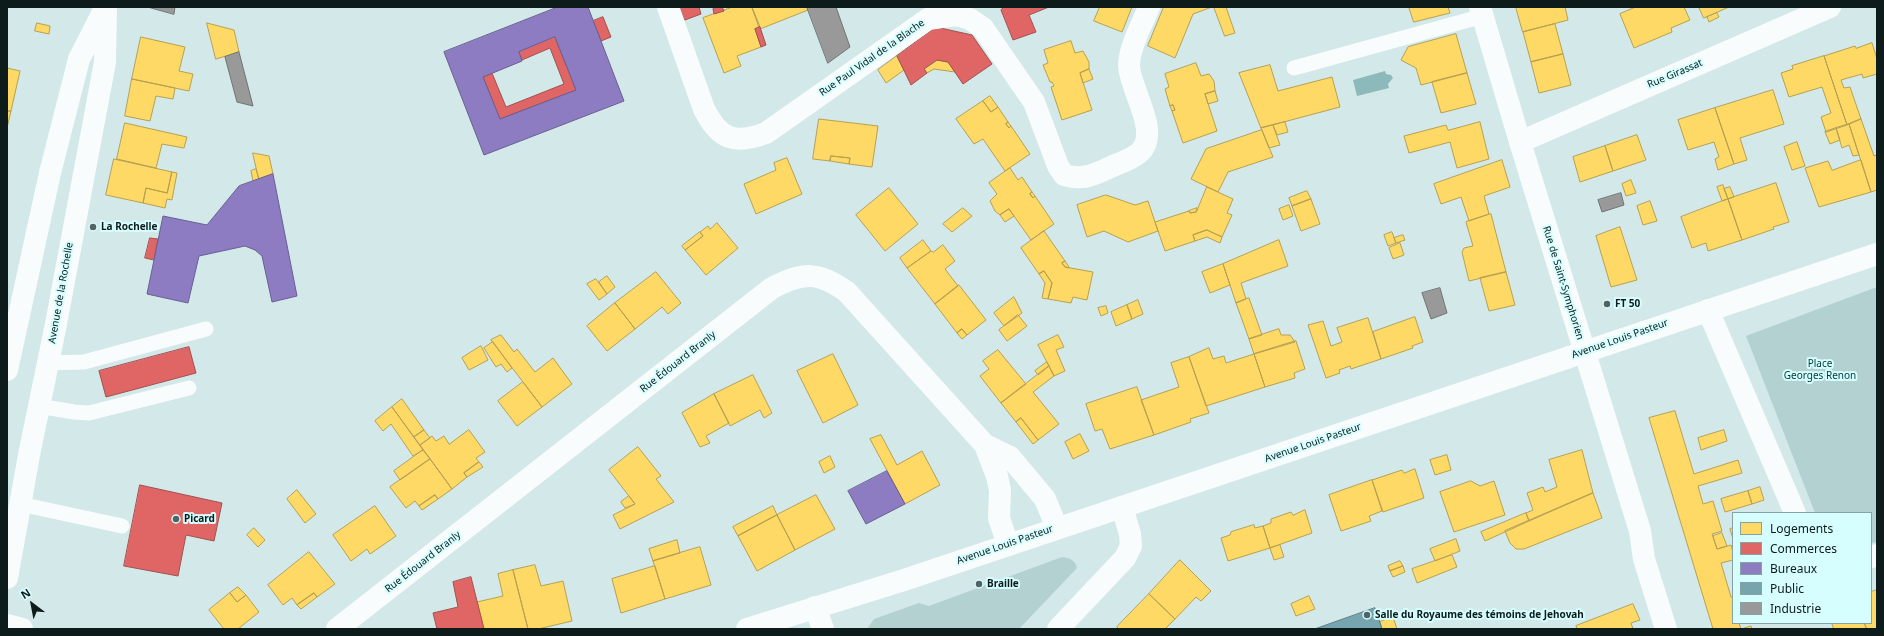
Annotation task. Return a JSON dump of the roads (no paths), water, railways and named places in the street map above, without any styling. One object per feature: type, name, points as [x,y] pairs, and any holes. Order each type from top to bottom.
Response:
[{"type":"street","name":"Avenue de la Rochelle","points":[[7,578],[105,62],[106,7]]},
{"type":"street","name":"Avenue de la Rochelle","points":[[7,370],[50,173],[79,59],[106,7]]},
{"type":"street","name":"Rue Paul Vidal de la Blache","points":[[668,7],[704,110],[709,120],[716,129],[725,136],[739,139],[753,138],[766,133],[928,19],[956,15],[970,19],[983,28],[1034,102],[1058,166],[1064,175],[1075,178],[1088,177],[1131,159],[1142,151],[1147,137],[1146,120],[1130,78],[1129,64],[1132,49],[1149,7]]},
{"type":"street","name":"Rue Girassat","points":[[1520,142],[1830,7]]},
{"type":"street","name":"Rue de Saint-Symphorien","points":[[1481,12],[1640,531],[1644,559],[1666,629]]},
{"type":"street","name":"Avenue Louis Pasteur","points":[[748,629],[1008,545],[1877,254]]},
{"type":"street","name":"Rue Édouard Branly","points":[[337,629],[357,621],[772,288],[789,280],[810,275],[831,280],[847,292],[985,445],[997,476],[1000,490],[999,518],[1008,545]]},
{"type":"street","points":[[1708,310],[1795,512]]},
{"type":"street","name":"Rue Édouard Branly","points":[[985,445],[1010,456],[1045,498],[1057,528]]},
{"type":"street","points":[[1058,629],[1125,558],[1131,546],[1130,534],[1122,507]]},
{"type":"street","points":[[815,607],[824,629]]},
{"type":"street","points":[[7,625],[22,629]]},
{"type":"lane","points":[[1294,68],[1481,12]]},
{"type":"lane","points":[[47,363],[84,362],[206,329]]},
{"type":"lane","points":[[39,406],[89,413],[189,388]]},
{"type":"lane","points":[[20,504],[122,526]]},
{"type":"place","name":"La Rochelle","points":[[93,227]]},
{"type":"place","name":"FT 50","points":[[1607,304]]},
{"type":"place","name":"Picard","points":[[176,519]]},
{"type":"place","name":"Braille","points":[[979,584]]},
{"type":"place","name":"Salle du Royaume des témoins de Jehovah","points":[[1367,615]]},
{"type":"park label","name":"Place Georges Renon","points":[[1820,370]]}]
